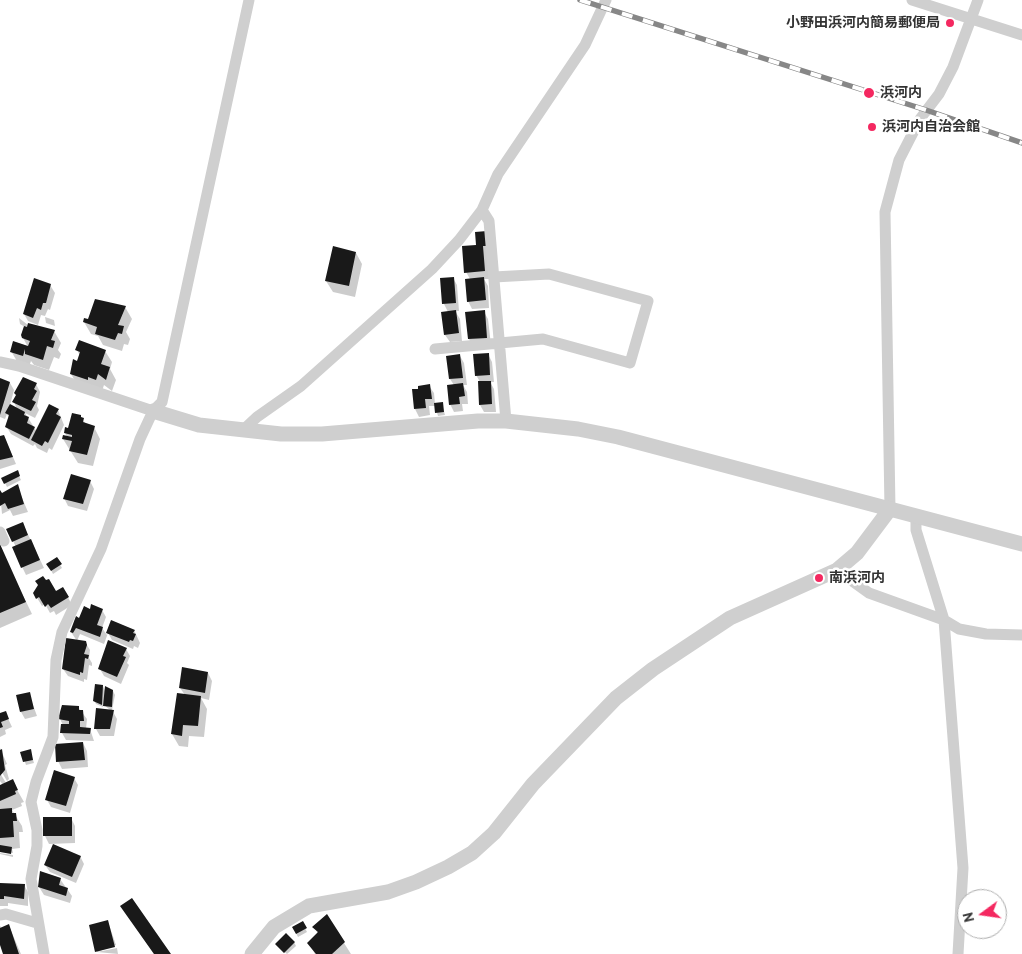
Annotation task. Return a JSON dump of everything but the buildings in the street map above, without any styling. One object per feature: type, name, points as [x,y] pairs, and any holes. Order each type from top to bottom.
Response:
[{"type":"street","points":[[44,954],[31,879],[37,846],[37,830],[32,802],[36,782],[53,737],[56,660],[62,632],[101,550],[140,439],[153,411],[162,402],[249,0]]},
{"type":"street","points":[[242,431],[257,417],[301,386],[432,270],[460,240],[482,210],[498,174],[585,45],[606,0]]},
{"type":"street","points":[[912,0],[1022,35]]},
{"type":"street","points":[[252,954],[274,927],[309,906],[388,892],[448,868],[472,853],[494,833],[533,784],[616,698],[653,669],[730,618],[837,570],[857,552],[890,509],[885,212],[900,160],[920,119],[939,94],[953,67],[978,0]]},
{"type":"street","points":[[482,210],[489,221],[506,420]]},
{"type":"street","points":[[435,349],[542,339],[630,363],[648,301],[549,274],[494,278]]},
{"type":"street","points":[[0,362],[19,366],[199,425],[242,431],[281,434],[322,434],[506,420],[569,427],[618,437],[1022,544]]},
{"type":"street","points":[[916,516],[916,530],[944,620],[963,868],[958,954]]},
{"type":"street","points":[[837,570],[869,593],[944,620],[959,629],[986,634],[1022,635]]},
{"type":"street","points":[[0,915],[6,914],[38,923]]},
{"type":"railway","points":[[580,0],[926,110],[1022,143]]},
{"type":"place","name":"小野田浜河内簡易郵便局","points":[[950,23]]},
{"type":"place","name":"浜河内","points":[[869,93]]},
{"type":"place","name":"浜河内自治会館","points":[[872,127]]},
{"type":"place","name":"南浜河内","points":[[819,578]]}]
